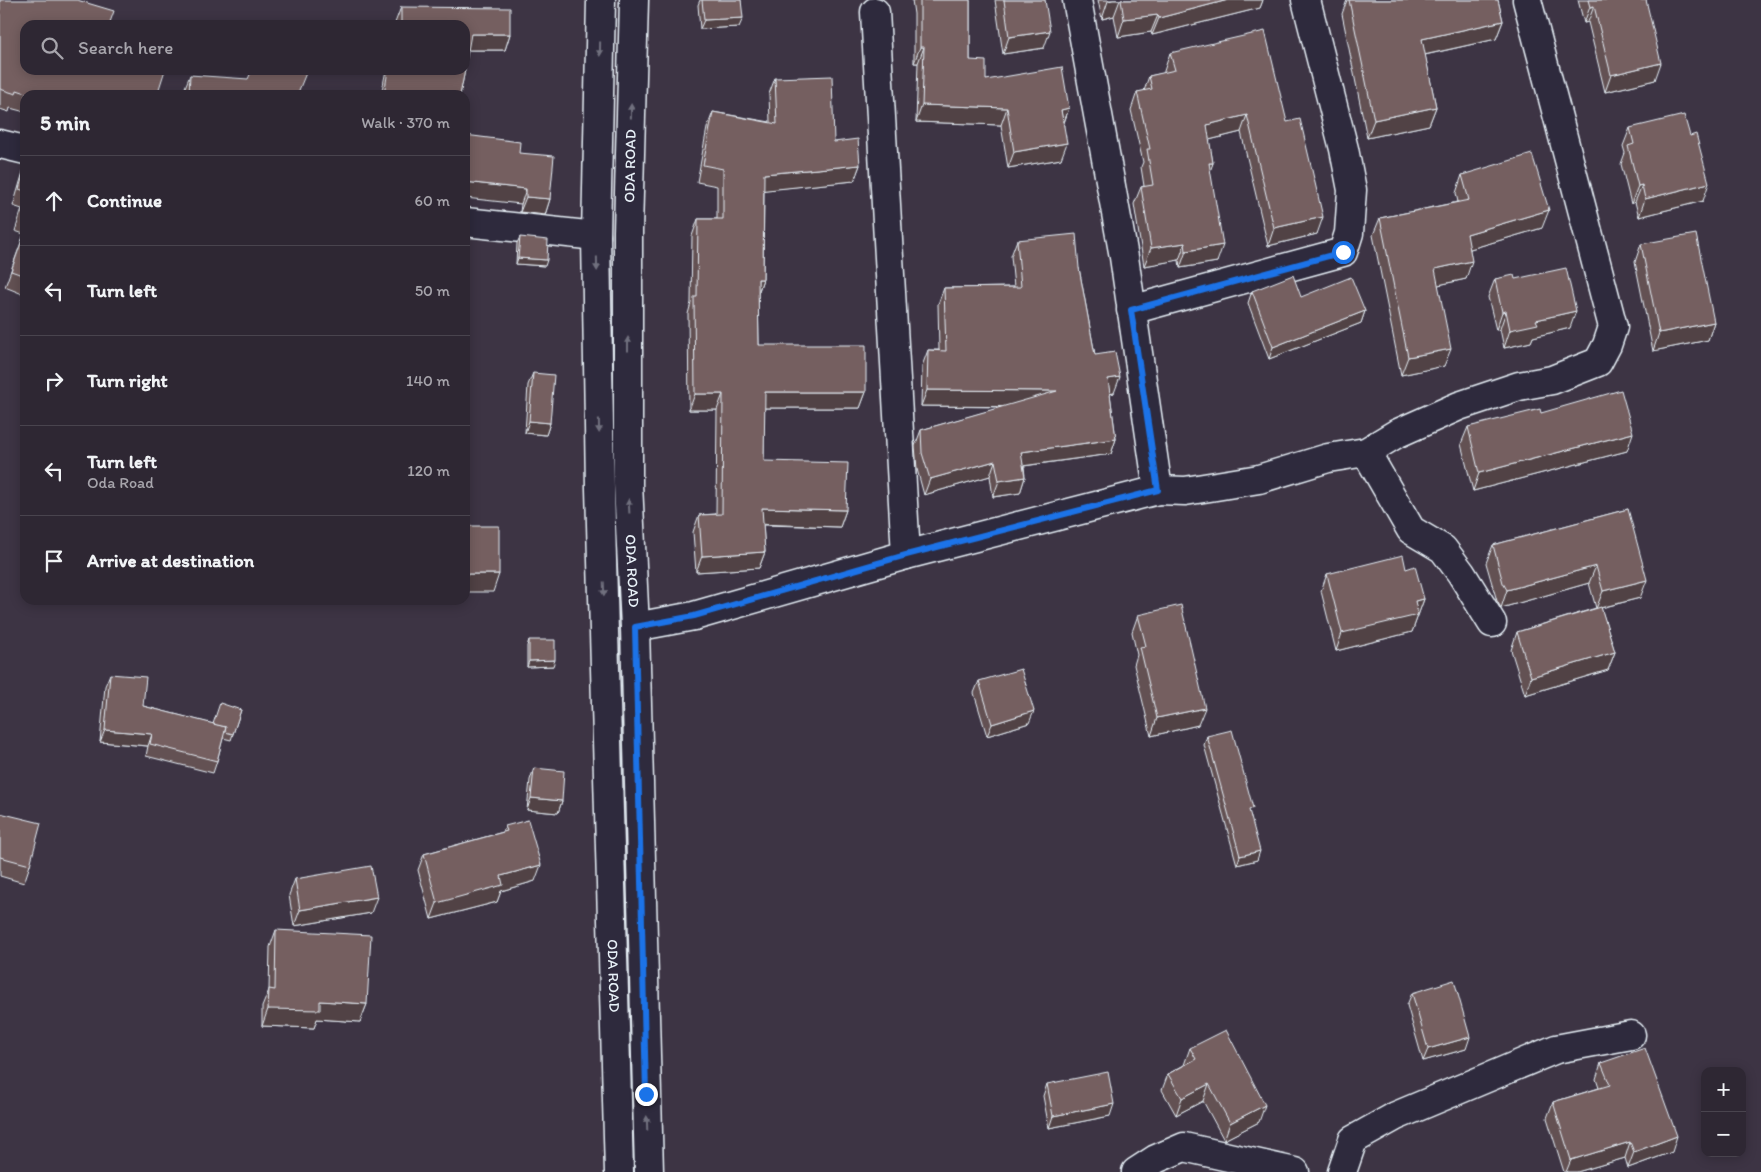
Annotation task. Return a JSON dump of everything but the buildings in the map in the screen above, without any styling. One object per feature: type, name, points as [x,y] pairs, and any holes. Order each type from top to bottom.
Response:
[{"type":"street","name":"ODA ROAD","points":[[601,0],[596,236],[600,488],[619,1172]]},
{"type":"street","name":"ODA ROAD","points":[[634,0],[628,231],[628,474],[635,627],[648,1172]]},
{"type":"street","points":[[1077,0],[1131,310],[1158,490]]},
{"type":"street","points":[[1131,310],[1343,252],[1349,233],[1352,190],[1344,149],[1306,0]]},
{"type":"street","points":[[635,627],[694,616],[906,555],[1158,490],[1185,491],[1259,479],[1328,458],[1366,452],[1396,434],[1460,406],[1519,386],[1552,380],[1598,362],[1607,345],[1613,327],[1527,0]]},
{"type":"street","points":[[875,12],[906,555]]},
{"type":"street","points":[[0,144],[20,149]]},
{"type":"street","points":[[470,223],[596,236]]},
{"type":"street","points":[[1366,452],[1411,530],[1443,549],[1461,573],[1492,624]]},
{"type":"street","points":[[1342,1172],[1353,1140],[1396,1116],[1556,1049],[1631,1035]]},
{"type":"street","points":[[1136,1172],[1156,1158],[1184,1147],[1295,1172]]},
{"type":"route","points":[[646,1094],[635,627],[694,616],[906,555],[1158,490],[1131,310],[1343,252]]}]
